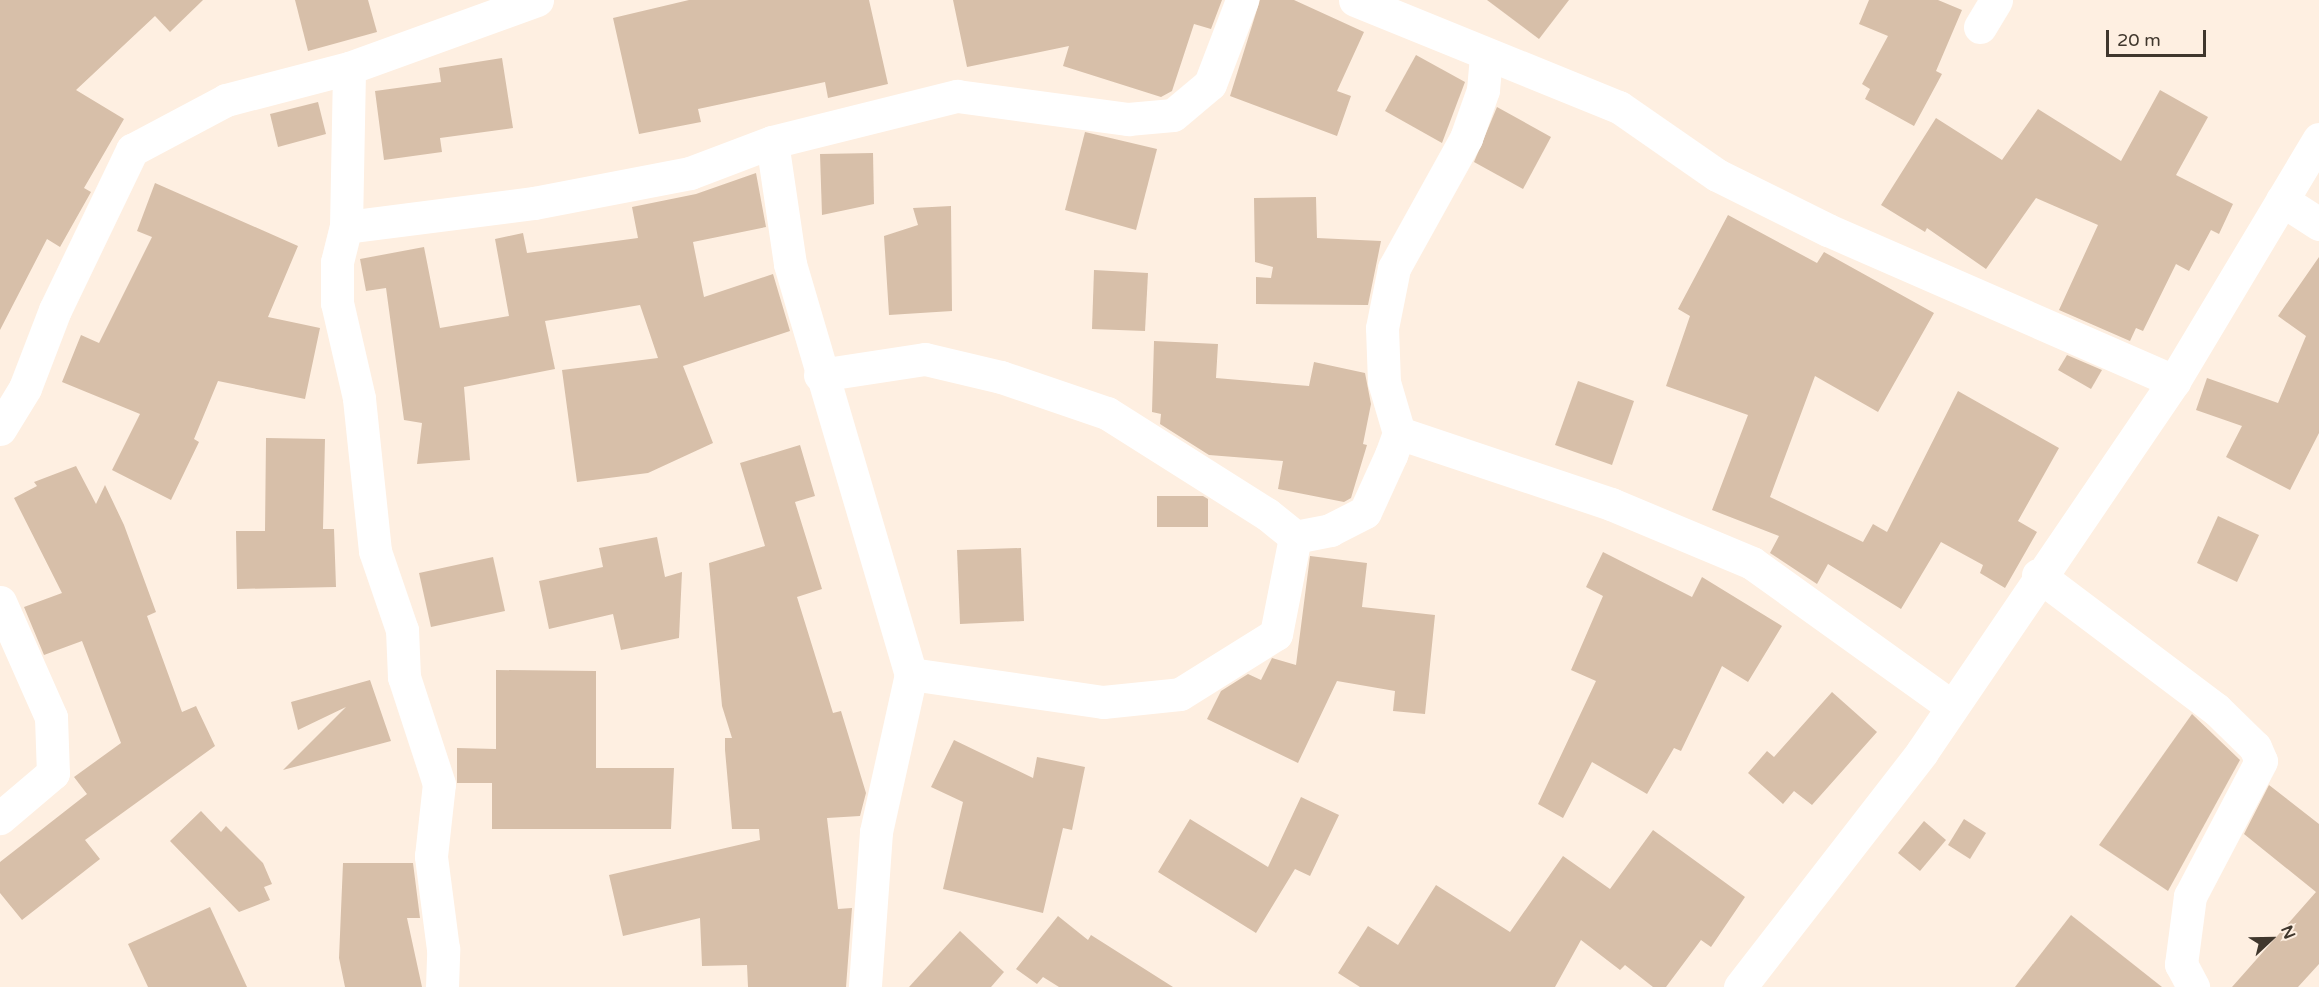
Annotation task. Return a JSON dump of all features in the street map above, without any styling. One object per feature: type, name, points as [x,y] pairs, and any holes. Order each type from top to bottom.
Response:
[{"type":"street","points":[[0,429],[25,388],[55,310],[132,150],[226,100],[349,68],[537,0]]},
{"type":"street","points":[[346,227],[534,204],[690,173],[772,142],[957,96],[1128,119],[1173,116],[1210,84],[1242,0]]},
{"type":"street","points":[[1355,0],[1486,57],[1619,107],[1717,175],[1828,230],[2174,381]]},
{"type":"street","points":[[1295,537],[1330,530],[1365,512],[1399,433],[1384,382],[1382,328],[1394,268],[1466,138],[1483,90],[1486,57]]},
{"type":"street","points":[[349,68],[346,227],[337,262],[337,303],[358,398],[375,551],[402,630],[404,677],[439,784],[431,856],[443,949],[442,987]]},
{"type":"street","points":[[1740,987],[1951,706],[2038,575],[2174,381],[2319,139]]},
{"type":"street","points":[[772,142],[790,264],[820,375],[911,674],[876,832],[865,987]]},
{"type":"street","points":[[2282,200],[2319,224]]},
{"type":"street","points":[[820,375],[925,359],[1001,377],[1107,413],[1267,514],[1295,537]]},
{"type":"street","points":[[1399,433],[1611,504],[1752,563],[1951,706]]},
{"type":"street","points":[[911,674],[1103,702],[1180,694],[1276,634],[1295,537]]},
{"type":"street","points":[[2038,575],[2216,709],[2255,747],[2261,761],[2190,897],[2181,964],[2193,987]]},
{"type":"street","points":[[0,602],[51,717],[53,773],[0,818]]},
{"type":"building","points":[[0,0],[203,0],[170,32],[155,16],[76,90],[124,119],[84,188],[91,192],[60,247],[47,239],[0,330]]},
{"type":"building","points":[[295,0],[368,0],[377,32],[308,51]]},
{"type":"building","points":[[689,0],[869,0],[888,84],[828,98],[825,82],[698,109],[701,122],[639,134],[613,18]]},
{"type":"building","points":[[953,0],[1222,0],[1211,29],[1194,24],[1172,91],[1161,97],[1063,66],[1069,46],[967,67]]},
{"type":"building","points":[[1260,0],[1294,0],[1364,32],[1337,91],[1351,96],[1337,136],[1230,96]]},
{"type":"building","points":[[1487,0],[1569,0],[1539,39]]},
{"type":"building","points":[[1869,0],[1938,0],[1962,10],[1936,71],[1942,74],[1914,126],[1865,99],[1870,89],[1862,84],[1888,36],[1859,24]]},
{"type":"building","points":[[1416,55],[1465,82],[1442,143],[1385,111]]},
{"type":"building","points":[[502,58],[513,128],[440,138],[442,152],[384,160],[375,91],[441,82],[439,68]]},
{"type":"building","points":[[2160,90],[2208,117],[2176,175],[2233,204],[2219,234],[2211,230],[2189,271],[2176,264],[2143,331],[2136,328],[2130,341],[2059,310],[2098,225],[2036,198],[1986,269],[1927,228],[1925,232],[1881,205],[1936,118],[2002,160],[2038,109],[2121,161]]},
{"type":"building","points":[[318,102],[326,134],[278,147],[270,114]]},
{"type":"building","points":[[1497,107],[1551,137],[1523,189],[1474,162]]},
{"type":"building","points":[[1085,132],[1157,149],[1136,230],[1065,210]]},
{"type":"building","points":[[873,153],[874,204],[822,215],[820,154]]},
{"type":"building","points":[[756,173],[766,227],[693,242],[704,297],[773,274],[790,331],[683,366],[713,443],[648,473],[577,482],[562,370],[658,358],[640,305],[545,321],[555,369],[464,387],[470,460],[417,464],[422,423],[404,420],[386,288],[366,291],[360,259],[424,247],[440,328],[509,316],[495,239],[523,233],[527,253],[638,238],[632,207],[696,194]]},
{"type":"building","points":[[155,183],[298,246],[268,317],[320,328],[305,399],[218,381],[194,439],[199,442],[171,500],[112,470],[140,414],[62,382],[81,335],[99,343],[152,237],[137,231]]},
{"type":"building","points":[[1316,197],[1317,238],[1381,241],[1368,305],[1256,304],[1256,277],[1271,278],[1273,267],[1255,262],[1254,198]]},
{"type":"building","points":[[951,206],[952,311],[889,315],[884,236],[918,225],[913,208]]},
{"type":"building","points":[[1728,215],[1817,263],[1824,252],[1934,313],[1878,412],[1815,376],[1770,497],[1863,542],[1873,524],[1887,532],[1958,391],[2059,448],[2018,521],[2037,532],[2005,588],[1980,573],[1983,565],[1941,542],[1901,609],[1828,564],[1817,584],[1770,553],[1779,536],[1712,510],[1748,415],[1666,386],[1690,316],[1678,309]]},
{"type":"building","points":[[2319,257],[2319,433],[2290,490],[2226,457],[2242,426],[2196,410],[2207,378],[2278,403],[2306,336],[2278,316]]},
{"type":"building","points":[[1094,270],[1148,273],[1145,331],[1092,329]]},
{"type":"building","points":[[1154,341],[1218,344],[1216,378],[1309,386],[1314,362],[1365,373],[1371,404],[1363,444],[1367,445],[1351,498],[1344,502],[1278,489],[1283,461],[1209,455],[1160,424],[1161,414],[1152,412]]},
{"type":"building","points":[[2067,355],[2102,370],[2091,389],[2058,370]]},
{"type":"building","points":[[1578,381],[1634,401],[1612,465],[1555,445]]},
{"type":"building","points":[[266,438],[325,439],[323,529],[334,529],[336,587],[237,589],[236,531],[265,531]]},
{"type":"building","points":[[800,445],[815,496],[795,502],[822,589],[797,597],[833,713],[841,711],[866,793],[860,816],[827,818],[838,909],[852,908],[846,987],[748,987],[747,965],[702,966],[700,918],[623,936],[609,875],[760,840],[759,829],[732,829],[725,738],[732,738],[722,706],[709,563],[765,546],[740,463]]},
{"type":"building","points":[[76,466],[96,504],[105,485],[124,525],[156,612],[147,616],[182,712],[196,706],[215,746],[85,840],[100,859],[22,920],[0,893],[0,862],[87,794],[74,777],[121,743],[82,641],[44,655],[24,607],[62,593],[14,498],[37,486],[34,482]]},
{"type":"building","points":[[1157,496],[1203,496],[1208,499],[1208,527],[1157,527]]},
{"type":"building","points":[[2218,516],[2259,535],[2237,582],[2197,563]]},
{"type":"building","points":[[657,537],[665,577],[682,572],[679,638],[621,650],[613,614],[549,629],[539,581],[603,567],[599,548]]},
{"type":"building","points":[[1021,548],[1024,621],[960,624],[957,550]]},
{"type":"building","points":[[1603,552],[1692,597],[1702,577],[1782,626],[1748,682],[1722,666],[1681,751],[1674,748],[1647,794],[1592,762],[1563,818],[1538,804],[1596,681],[1571,670],[1603,596],[1586,587]]},
{"type":"building","points":[[1310,556],[1367,563],[1362,607],[1435,615],[1425,714],[1393,711],[1395,691],[1337,681],[1298,763],[1207,719],[1221,691],[1248,674],[1261,680],[1272,658],[1296,665]]},
{"type":"building","points":[[493,557],[505,611],[431,627],[419,573]]},
{"type":"building","points":[[496,670],[596,671],[596,768],[674,768],[671,829],[492,829],[492,783],[457,783],[457,748],[496,749]]},
{"type":"building","points":[[370,680],[391,741],[283,770],[346,707],[298,730],[291,702]]},
{"type":"building","points":[[1832,692],[1877,732],[1812,805],[1794,791],[1783,804],[1748,773],[1767,751],[1774,757]]},
{"type":"building","points":[[2192,714],[2240,760],[2168,891],[2099,845]]},
{"type":"building","points":[[954,740],[1033,778],[1037,757],[1085,767],[1072,830],[1063,828],[1043,913],[943,889],[963,802],[931,787]]},
{"type":"building","points":[[2269,785],[2319,824],[2319,964],[2298,987],[2232,987],[2316,892],[2244,834]]},
{"type":"building","points":[[1301,797],[1339,815],[1310,876],[1295,869],[1256,933],[1158,872],[1190,819],[1268,867]]},
{"type":"building","points":[[201,811],[221,832],[226,826],[263,863],[272,884],[264,887],[270,900],[239,912],[170,841]]},
{"type":"building","points":[[1964,819],[1986,833],[1970,859],[1948,845]]},
{"type":"building","points":[[1924,821],[1946,840],[1920,871],[1898,853]]},
{"type":"building","points":[[1653,830],[1745,897],[1711,947],[1701,940],[1666,987],[1653,987],[1625,965],[1620,970],[1581,940],[1555,987],[1360,987],[1338,973],[1368,926],[1398,945],[1436,885],[1510,932],[1563,856],[1610,889]]},
{"type":"building","points":[[343,863],[413,863],[420,918],[407,918],[422,987],[345,987],[339,958]]},
{"type":"building","points":[[210,907],[247,987],[148,987],[128,944]]},
{"type":"building","points":[[2071,915],[2162,987],[2015,987]]},
{"type":"building","points":[[1058,916],[1088,940],[1091,935],[1173,987],[1059,987],[1043,977],[1037,984],[1016,969]]},
{"type":"building","points":[[960,931],[1004,972],[991,987],[909,987]]}]
